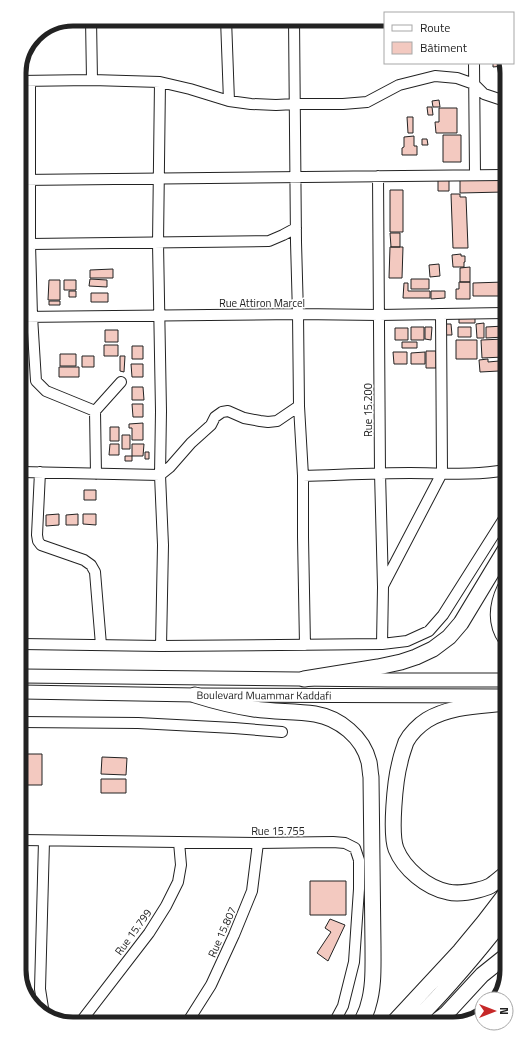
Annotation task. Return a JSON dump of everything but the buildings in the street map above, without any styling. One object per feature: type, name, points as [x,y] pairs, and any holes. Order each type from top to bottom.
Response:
[{"type":"highway","points":[[304,679],[401,662],[416,658],[433,649],[449,636],[461,623],[500,558]]},
{"type":"highway","points":[[500,601],[498,617],[500,627]]},
{"type":"highway","points":[[194,695],[255,709],[297,712],[328,718],[348,729],[362,746],[369,762],[371,777],[374,947],[374,971],[372,986],[368,1006],[364,1017]]},
{"type":"highway","points":[[500,704],[463,708],[442,713],[426,720],[416,729],[407,741],[400,763],[395,797],[393,830],[396,849],[404,863],[422,881],[433,887],[449,893],[471,892],[489,886],[500,878]]},
{"type":"highway","points":[[399,1017],[460,951],[500,901]]},
{"type":"highway","points":[[419,1017],[465,968],[500,924]]},
{"type":"highway","points":[[442,1017],[482,975],[500,961]]},
{"type":"main road","name":"Boulevard Muammar Kaddafi","points":[[26,676],[500,680]]},
{"type":"main road","name":"Boulevard Muammar Kaddafi","points":[[26,692],[194,695],[500,696]]},
{"type":"street","points":[[91,26],[92,80]]},
{"type":"street","points":[[226,26],[229,100]]},
{"type":"street","points":[[294,26],[299,406],[303,476],[306,645]]},
{"type":"street","points":[[474,64],[475,175]]},
{"type":"street","points":[[26,81],[92,80],[160,82],[229,100],[276,105],[343,104],[367,102],[399,85],[435,76],[457,78],[474,84],[484,94],[500,99]]},
{"type":"street","points":[[26,159],[30,81]]},
{"type":"street","points":[[160,82],[158,243],[161,411],[160,475],[163,545],[161,646]]},
{"type":"street","points":[[26,179],[500,175]]},
{"type":"street","name":"Rue 15.200","points":[[378,176],[380,473],[383,587],[382,644]]},
{"type":"street","points":[[26,192],[30,244],[36,381],[46,391],[95,411]]},
{"type":"street","points":[[30,244],[268,241],[296,228]]},
{"type":"street","name":"Rue Attiron Marcel","points":[[26,316],[500,313]]},
{"type":"street","points":[[383,587],[442,474],[441,314]]},
{"type":"street","points":[[96,474],[95,411],[121,382]]},
{"type":"street","points":[[26,472],[160,475],[170,467],[191,443],[211,425],[215,417],[222,412],[228,411],[244,418],[268,422],[277,421],[299,406]]},
{"type":"street","points":[[303,476],[380,473],[491,473],[500,471]]},
{"type":"street","points":[[40,472],[38,541],[41,545],[84,560],[91,566],[94,572],[101,645]]},
{"type":"street","points":[[26,644],[161,646],[306,645],[382,644],[407,641],[429,631],[443,615],[500,525]]},
{"type":"street","points":[[26,722],[138,723],[282,732]]},
{"type":"street","name":"Rue 15.755","points":[[26,840],[258,843],[333,842],[345,843],[355,848],[359,860],[359,889],[354,962],[343,1006],[337,1017]]},
{"type":"street","points":[[42,1005],[40,990],[44,841]]},
{"type":"street","name":"Rue 15.799","points":[[84,1017],[148,933],[166,906],[178,882],[181,865],[179,842]]},
{"type":"street","name":"Rue 15.807","points":[[191,1017],[211,986],[252,891],[258,843]]}]
